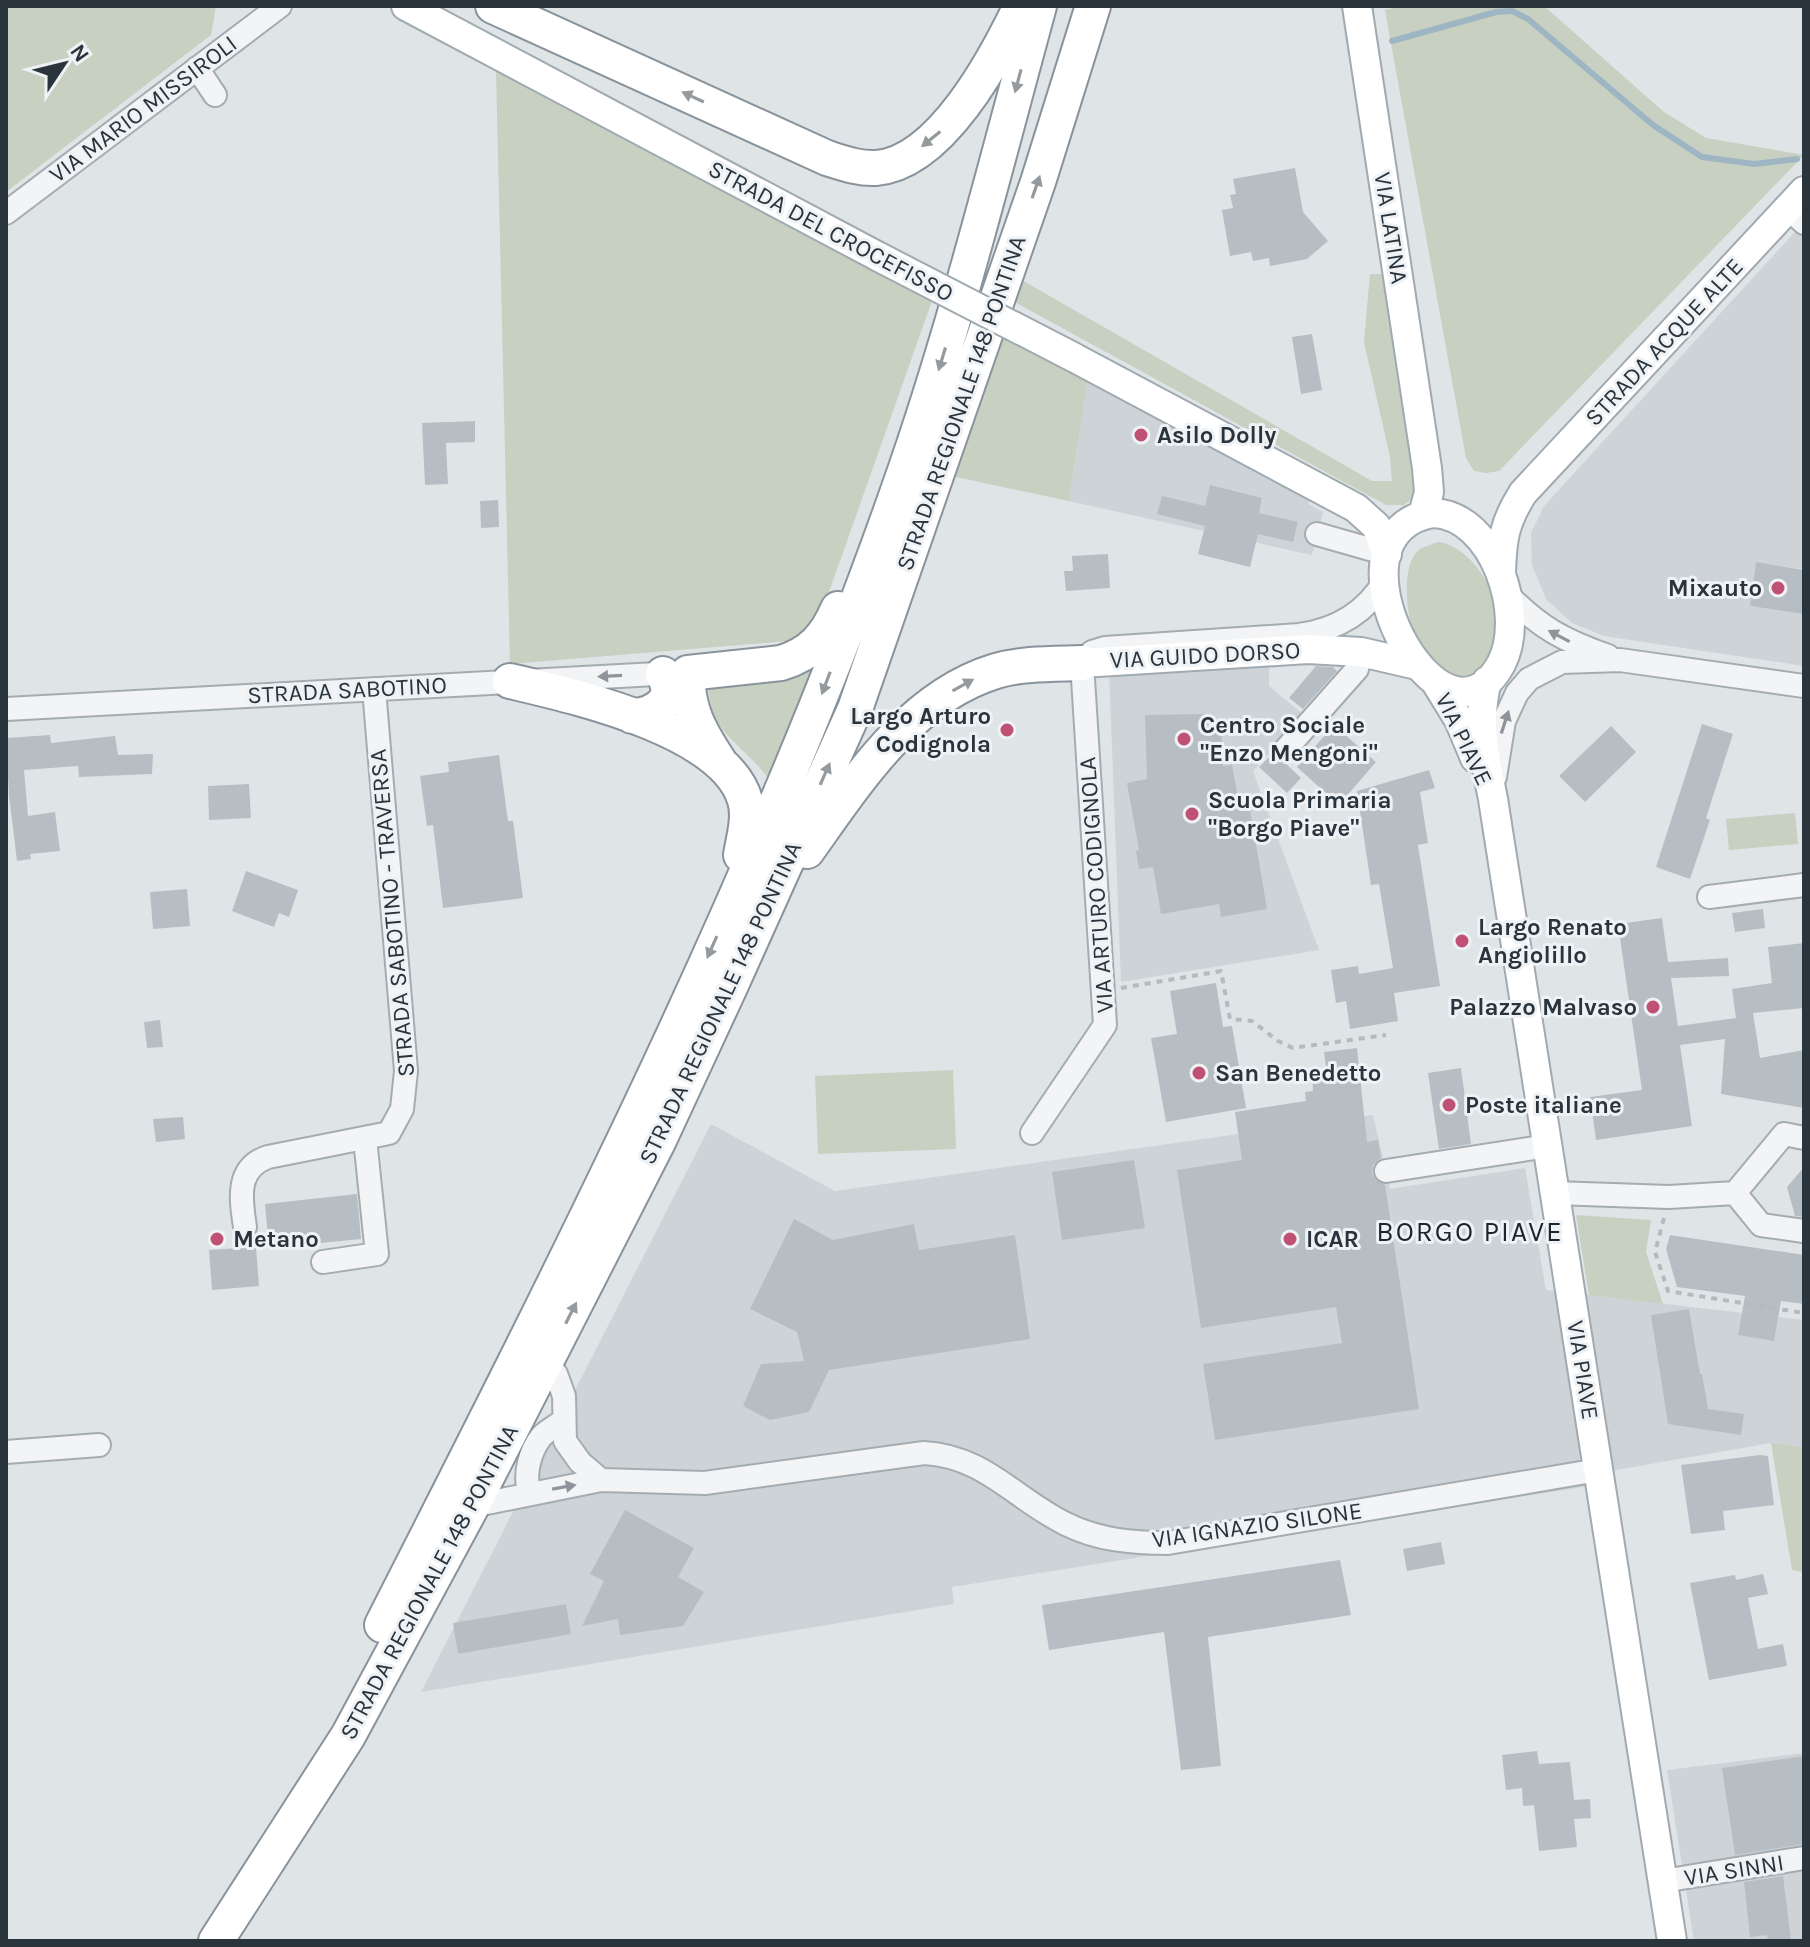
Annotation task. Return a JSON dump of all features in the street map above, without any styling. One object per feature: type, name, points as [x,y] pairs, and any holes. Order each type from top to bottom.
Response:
[{"type":"highway","points":[[493,6],[827,158],[861,167],[879,168],[924,146],[954,118],[977,86],[1021,6]]},
{"type":"highway","name":"STRADA REGIONALE 148 PONTINA","points":[[215,1941],[329,1729],[632,1125],[816,709],[899,489],[943,358],[1039,6]]},
{"type":"highway","name":"STRADA REGIONALE 148 PONTINA","points":[[215,1941],[348,1736],[547,1362],[658,1142],[730,987],[855,709],[1038,182],[1093,6]]},
{"type":"highway","points":[[676,673],[781,663],[802,655],[816,645],[829,628],[863,550],[899,489]]},
{"type":"highway","points":[[730,987],[807,850],[863,774],[910,723],[941,698],[987,674],[1017,667],[1082,663]]},
{"type":"highway","points":[[632,716],[648,716],[661,708],[676,673]]},
{"type":"highway","points":[[676,673],[687,692],[691,712],[745,800],[741,854],[727,913]]},
{"type":"highway","points":[[510,681],[603,703],[690,743],[719,761]]},
{"type":"main road","name":"STRADA DEL CROCEFISSO","points":[[406,6],[1341,500],[1363,513],[1376,526],[1386,567]]},
{"type":"main road","name":"VIA LATINA","points":[[1357,6],[1425,451],[1429,492],[1416,518]]},
{"type":"main road","name":"STRADA ACQUE ALTE","points":[[1462,522],[1490,516],[1523,493],[1799,207]]},
{"type":"main road","name":"VIA LATINA","points":[[1425,451],[1462,522]]},
{"type":"main road","name":"STRADA ACQUE ALTE","points":[[1504,584],[1503,532],[1509,515],[1523,493]]},
{"type":"main road","name":"STRADA DEL CROCEFISSO","points":[[1341,500],[1378,514],[1416,518]]},
{"type":"main road","points":[[1442,513],[1462,522],[1485,547],[1504,584],[1511,634],[1506,653],[1492,676],[1464,691],[1426,673],[1394,627],[1386,567],[1396,534],[1416,518],[1442,513]]},
{"type":"main road","name":"VIA GUIDO DORSO","points":[[1082,663],[1293,649],[1361,652],[1426,673]]},
{"type":"main road","name":"VIA PIAVE","points":[[1426,673],[1462,727],[1493,799]]},
{"type":"main road","name":"VIA PIAVE","points":[[1492,676],[1481,707],[1481,726],[1672,1941]]},
{"type":"street","name":"VIA MARIO MISSIROLI","points":[[6,213],[280,6]]},
{"type":"street","points":[[197,68],[215,95]]},
{"type":"street","points":[[1317,534],[1386,567]]},
{"type":"street","name":"VIA GUIDO DORSO","points":[[1082,663],[1092,652],[1105,648],[1299,635],[1322,630],[1363,609],[1377,594],[1386,567]]},
{"type":"street","points":[[1504,584],[1530,617],[1559,637],[1620,660]]},
{"type":"street","points":[[1286,749],[1357,669],[1361,652]]},
{"type":"street","points":[[1492,676],[1562,662],[1620,660],[1804,686]]},
{"type":"street","points":[[1493,799],[1498,747],[1511,703],[1529,679],[1562,662]]},
{"type":"street","name":"VIA ARTURO CODIGNOLA","points":[[1032,1133],[1105,1025],[1082,663]]},
{"type":"street","name":"STRADA SABOTINO","points":[[6,709],[676,673]]},
{"type":"street","name":"STRADA SABOTINO - TRAVERSA","points":[[365,1139],[389,1133],[402,1109],[406,1071],[374,689]]},
{"type":"street","points":[[1709,897],[1804,885]]},
{"type":"street","points":[[1555,1193],[1669,1197],[1735,1193],[1784,1134],[1804,1138]]},
{"type":"street","points":[[245,1227],[241,1189],[246,1174],[255,1164],[268,1157],[365,1139],[377,1254],[323,1262]]},
{"type":"street","points":[[1386,1171],[1548,1146]]},
{"type":"street","points":[[1735,1193],[1761,1225],[1804,1231]]},
{"type":"street","points":[[547,1362],[556,1374],[564,1396],[565,1441],[580,1462],[601,1480]]},
{"type":"street","points":[[530,1493],[526,1482],[531,1457],[542,1436],[563,1421]]},
{"type":"street","points":[[6,1452],[99,1445]]},
{"type":"street","name":"VIA IGNAZIO SILONE","points":[[472,1506],[601,1480],[705,1483],[916,1453],[943,1454],[958,1457],[987,1472],[1042,1511],[1075,1528],[1117,1541],[1154,1543],[1181,1541],[1598,1470]]},
{"type":"street","name":"VIA SINNI","points":[[1663,1881],[1804,1858]]},
{"type":"path","points":[[1103,991],[1221,971],[1230,1019],[1252,1021],[1278,1041],[1293,1048],[1386,1035]]},
{"type":"path","points":[[1669,1197],[1655,1252],[1668,1291],[1804,1313]]},
{"type":"shaded area","name":"Mixauto","points":[[1804,222],[1804,569],[1756,563],[1750,606],[1804,614],[1804,666],[1604,636],[1572,623],[1546,599],[1532,565],[1531,533],[1544,506]]},
{"type":"shaded area","name":"Asilo Dolly","points":[[1088,376],[1315,494],[1308,504],[1323,512],[1312,555],[1069,501]]},
{"type":"shaded area","name":"Scuola Primaria \"Borgo Piave\"","points":[[1269,659],[1269,686],[1304,715],[1253,771],[1319,950],[1121,982],[1109,670]]},
{"type":"shaded area","points":[[1373,1115],[1390,1189],[1525,1168],[1546,1290],[1804,1320],[1804,1447],[1771,1443],[1616,1470],[1583,1487],[952,1587],[954,1604],[421,1692],[711,1124],[835,1191]]},
{"type":"shaded area","points":[[1804,1753],[1804,1941],[1694,1941],[1667,1770]]},
{"type":"green space","points":[[6,6],[216,6],[211,35],[6,192]]},
{"type":"green space","points":[[1403,6],[1544,6],[1664,112],[1706,138],[1804,155],[1499,471],[1474,471],[1466,458],[1385,10]]},
{"type":"green space","points":[[496,70],[933,298],[823,609],[811,633],[788,641],[510,664]]},
{"type":"green space","points":[[1370,274],[1387,274],[1419,465],[1416,495],[1404,505],[1386,505],[1011,300],[1020,279],[1372,481],[1392,481],[1390,457],[1364,342]]},
{"type":"green space","points":[[994,331],[1088,376],[1069,501],[947,475]]},
{"type":"green space","points":[[1438,542],[1452,546],[1476,566],[1493,595],[1498,611],[1499,641],[1495,652],[1485,670],[1465,679],[1446,677],[1421,649],[1409,613],[1407,582],[1413,557],[1420,549]]},
{"type":"green space","points":[[814,667],[769,779],[719,723],[709,695],[708,676],[801,672]]},
{"type":"green space","points":[[1795,813],[1798,844],[1729,850],[1726,819]]},
{"type":"green space","points":[[953,1070],[956,1149],[818,1154],[815,1076]]},
{"type":"green space","points":[[1576,1215],[1651,1220],[1646,1252],[1663,1304],[1589,1295]]},
{"type":"green space","points":[[1771,1443],[1804,1447],[1804,1572],[1792,1570]]},
{"type":"building","points":[[1295,168],[1303,212],[1328,241],[1307,259],[1270,266],[1269,258],[1253,261],[1251,252],[1230,256],[1222,210],[1233,208],[1230,195],[1236,194],[1233,179]]},
{"type":"building","points":[[1312,334],[1322,390],[1301,394],[1292,337]]},
{"type":"building","points":[[475,421],[475,442],[446,443],[448,484],[425,485],[422,423]]},
{"type":"building","points":[[1210,485],[1262,498],[1259,513],[1298,522],[1293,542],[1258,534],[1250,567],[1198,554],[1205,526],[1157,514],[1162,496],[1205,506]]},
{"type":"building","points":[[498,500],[499,527],[481,528],[480,501]]},
{"type":"building","points":[[1108,554],[1110,588],[1066,591],[1064,571],[1073,571],[1072,556]]},
{"type":"building","name":"Mixauto","points":[[1756,562],[1804,570],[1804,614],[1750,606]]},
{"type":"building","points":[[1316,666],[1333,667],[1337,671],[1303,709],[1289,698]]},
{"type":"building","points":[[1207,714],[1207,721],[1221,721],[1223,766],[1232,765],[1239,804],[1249,803],[1267,909],[1221,917],[1219,904],[1161,914],[1153,867],[1139,869],[1136,851],[1139,850],[1127,783],[1147,779],[1145,715]]},
{"type":"building","points":[[1702,724],[1733,734],[1706,818],[1710,820],[1690,879],[1656,867]]},
{"type":"building","points":[[1334,725],[1376,762],[1339,805],[1297,767]]},
{"type":"building","points":[[1611,726],[1636,752],[1585,802],[1559,776]]},
{"type":"building","points":[[50,735],[51,743],[115,736],[118,755],[153,754],[152,774],[79,777],[78,766],[24,770],[28,816],[55,812],[60,851],[30,854],[31,859],[17,861],[6,738]]},
{"type":"building","points":[[1273,753],[1276,759],[1301,778],[1287,793],[1259,767]]},
{"type":"building","points":[[499,755],[508,821],[513,821],[523,898],[443,908],[433,825],[427,826],[420,776],[449,772],[448,762]]},
{"type":"building","points":[[1429,770],[1435,788],[1420,792],[1428,843],[1418,845],[1440,986],[1394,993],[1398,1021],[1350,1029],[1346,1001],[1336,1003],[1331,970],[1358,966],[1359,974],[1393,968],[1379,884],[1371,885],[1357,791]]},
{"type":"building","points":[[249,784],[251,818],[209,820],[208,786]]},
{"type":"building","points":[[246,871],[298,890],[289,917],[279,913],[274,927],[232,911]]},
{"type":"building","points":[[187,889],[190,926],[153,929],[150,892]]},
{"type":"building","points":[[1763,909],[1765,928],[1735,932],[1732,913]]},
{"type":"building","points":[[1662,918],[1668,962],[1728,958],[1729,976],[1671,978],[1678,1026],[1736,1018],[1732,989],[1772,983],[1768,947],[1804,943],[1804,1008],[1753,1013],[1760,1058],[1804,1050],[1804,1108],[1721,1094],[1725,1039],[1680,1045],[1692,1126],[1596,1140],[1590,1097],[1642,1090],[1618,924]]},
{"type":"building","name":"San Benedetto","points":[[1216,983],[1223,1027],[1232,1026],[1246,1108],[1166,1122],[1151,1038],[1177,1034],[1170,991]]},
{"type":"building","points":[[160,1020],[163,1047],[147,1048],[144,1022]]},
{"type":"building","name":"ICAR","points":[[1357,1048],[1367,1142],[1378,1140],[1381,1158],[1373,1165],[1372,1174],[1385,1185],[1419,1409],[1215,1440],[1203,1364],[1342,1343],[1336,1307],[1201,1328],[1177,1170],[1242,1160],[1235,1112],[1306,1101],[1305,1092],[1313,1091],[1312,1076],[1327,1074],[1324,1052]]},
{"type":"building","name":"Poste italiane","points":[[1461,1068],[1471,1144],[1439,1149],[1428,1073]]},
{"type":"building","points":[[183,1117],[185,1139],[156,1142],[153,1119]]},
{"type":"building","points":[[1134,1160],[1145,1228],[1062,1240],[1052,1172]]},
{"type":"building","points":[[1804,1167],[1804,1217],[1795,1216],[1787,1187]]},
{"type":"building","points":[[357,1194],[361,1239],[269,1248],[265,1204]]},
{"type":"building","points":[[794,1219],[833,1240],[914,1224],[919,1250],[1015,1235],[1030,1339],[829,1370],[809,1412],[770,1420],[743,1406],[761,1364],[804,1361],[797,1332],[750,1309]]},
{"type":"building","points":[[1670,1235],[1804,1255],[1804,1304],[1781,1301],[1774,1341],[1738,1335],[1745,1296],[1677,1287],[1666,1249]]},
{"type":"building","points":[[256,1247],[259,1286],[212,1290],[209,1250]]},
{"type":"building","points":[[1689,1309],[1708,1409],[1744,1414],[1741,1435],[1668,1424],[1651,1315]]},
{"type":"building","points":[[1768,1456],[1774,1505],[1723,1511],[1725,1530],[1691,1534],[1681,1465]]},
{"type":"building","points":[[625,1510],[694,1548],[678,1577],[704,1592],[683,1626],[620,1635],[618,1619],[582,1626],[604,1581],[590,1574]]},
{"type":"building","points":[[1441,1542],[1445,1564],[1407,1571],[1403,1549]]},
{"type":"building","points":[[1340,1560],[1351,1615],[1208,1637],[1221,1766],[1181,1770],[1164,1632],[1049,1650],[1042,1605]]},
{"type":"building","points":[[1763,1574],[1768,1594],[1748,1598],[1758,1649],[1783,1644],[1787,1666],[1709,1680],[1690,1583],[1735,1575],[1736,1580]]},
{"type":"building","points":[[566,1604],[571,1634],[458,1654],[453,1623]]},
{"type":"building","points":[[1537,1751],[1539,1764],[1570,1762],[1574,1800],[1590,1799],[1591,1818],[1574,1819],[1577,1847],[1539,1851],[1534,1805],[1523,1806],[1522,1788],[1506,1790],[1502,1755]]},
{"type":"building","points":[[1804,1756],[1804,1844],[1735,1855],[1722,1768]]},
{"type":"building","points":[[1783,1876],[1791,1941],[1768,1941],[1767,1935],[1750,1937],[1744,1882]]},
{"type":"waterway","points":[[1392,41],[1496,12],[1512,11],[1528,19],[1653,125],[1702,157],[1754,164],[1797,159]]},
{"type":"place","name":"Asilo Dolly","points":[[1141,435]]},
{"type":"place","name":"Mixauto","points":[[1778,588]]},
{"type":"place","name":"Largo Arturo Codignola","points":[[1007,730]]},
{"type":"place","name":"Centro Sociale \"Enzo Mengoni\"","points":[[1184,739]]},
{"type":"place","name":"Scuola Primaria \"Borgo Piave\"","points":[[1192,814]]},
{"type":"place","name":"Largo Renato Angiolillo","points":[[1462,941]]},
{"type":"place","name":"Palazzo Malvaso","points":[[1653,1007]]},
{"type":"place","name":"San Benedetto","points":[[1199,1073]]},
{"type":"place","name":"Poste italiane","points":[[1449,1105]]},
{"type":"place","name":"Metano","points":[[217,1239]]},
{"type":"place","name":"ICAR","points":[[1290,1239]]},
{"type":"district","name":"BORGO PIAVE","points":[[1470,1231]]}]
